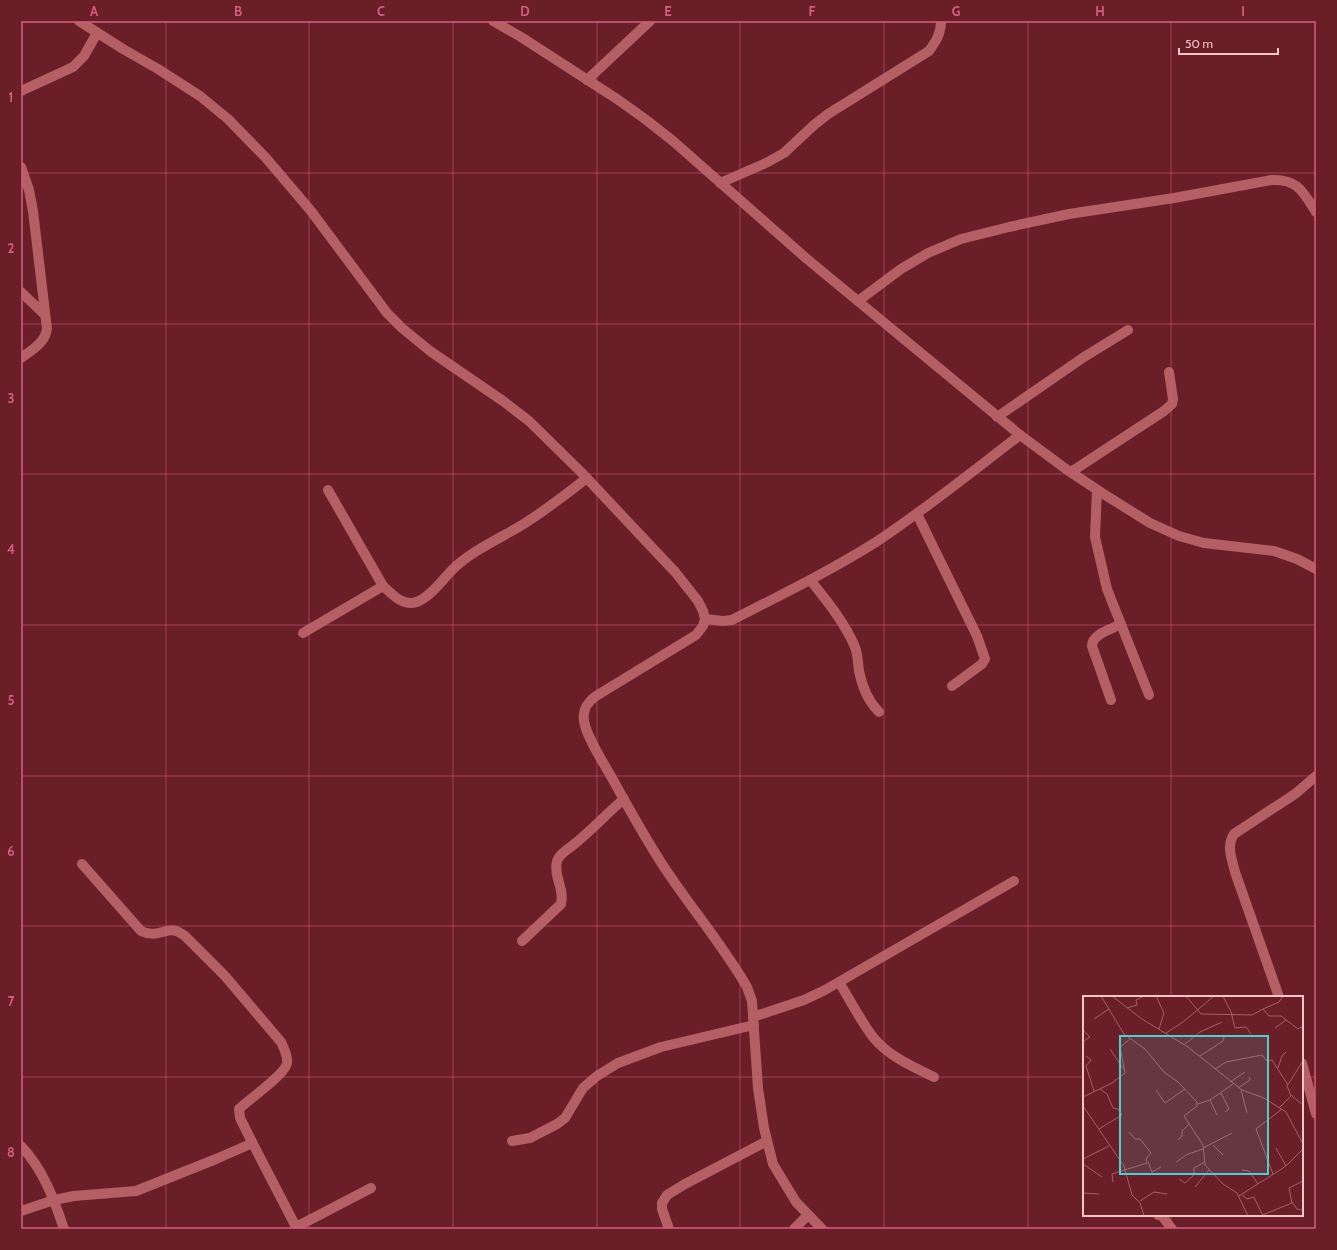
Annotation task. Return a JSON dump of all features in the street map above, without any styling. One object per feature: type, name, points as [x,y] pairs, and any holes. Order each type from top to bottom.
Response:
[{"type":"street","points":[[79,21],[200,96],[228,119],[266,158],[310,211],[387,313],[402,328],[430,351],[503,400],[529,421],[587,478],[676,573],[698,601],[705,619],[703,626],[696,635],[596,696],[587,703],[585,707],[584,721],[589,735],[624,799],[665,869],[742,979],[752,1001],[758,1088],[764,1128],[773,1164],[796,1202],[822,1229]]},
{"type":"street","points":[[493,21],[521,37],[645,120],[673,142],[773,231],[998,417],[1020,435],[1097,490],[1150,522],[1179,536],[1204,543],[1274,551],[1297,559],[1316,569]]},
{"type":"street","points":[[587,80],[650,21]]},
{"type":"street","points":[[720,183],[766,163],[784,153],[828,114],[929,51],[938,40],[941,21]]},
{"type":"street","points":[[21,92],[73,66],[84,56],[97,33]]},
{"type":"street","points":[[21,167],[29,190],[33,211],[44,314],[47,329],[46,337],[40,344],[21,358]]},
{"type":"street","points":[[858,301],[901,269],[928,253],[961,240],[1009,227],[1068,214],[1282,180],[1293,183],[1302,191],[1316,212]]},
{"type":"street","points":[[21,292],[44,314]]},
{"type":"street","points":[[998,417],[1084,357],[1128,330]]},
{"type":"street","points":[[1071,472],[1164,411],[1172,404],[1174,399],[1169,372]]},
{"type":"street","points":[[705,619],[723,621],[732,620],[811,580],[876,542],[916,514],[1020,435]]},
{"type":"street","points":[[328,490],[383,586],[394,597],[403,602],[411,603],[420,601],[430,594],[454,568],[484,547],[539,514],[587,478]]},
{"type":"street","points":[[1097,490],[1095,530],[1098,553],[1107,589],[1149,695]]},
{"type":"street","points":[[916,514],[977,636],[985,659],[982,664],[952,686]]},
{"type":"street","points":[[811,580],[850,636],[856,650],[859,673],[863,685],[869,700],[879,712]]},
{"type":"street","points":[[303,634],[383,586]]},
{"type":"street","points":[[1111,700],[1092,646],[1092,642],[1099,635],[1121,624]]},
{"type":"street","points":[[1279,996],[1235,872],[1230,852],[1230,841],[1234,834],[1295,794],[1316,776]]},
{"type":"street","points":[[522,941],[561,904],[562,895],[557,874],[557,861],[560,856],[583,838],[605,814],[624,799]]},
{"type":"street","points":[[82,864],[141,931],[154,935],[173,930],[185,936],[225,976],[281,1042],[286,1053],[287,1062],[285,1068],[268,1085],[239,1109],[240,1118],[295,1225],[298,1226],[370,1188]]},
{"type":"street","points":[[512,1141],[530,1138],[566,1118],[583,1088],[597,1076],[618,1063],[661,1047],[754,1021],[804,1000],[839,982],[1014,881]]},
{"type":"street","points":[[839,982],[867,1029],[878,1043],[908,1064],[934,1077]]},
{"type":"street","points":[[1303,1067],[1316,1114]]},
{"type":"street","points":[[669,1229],[662,1209],[662,1203],[666,1195],[767,1141]]},
{"type":"street","points":[[21,1211],[54,1200],[136,1191],[216,1159],[252,1142]]},
{"type":"street","points":[[21,1146],[42,1175],[54,1200],[64,1229]]},
{"type":"street","points":[[794,1229],[808,1215]]},
{"type":"street","points":[[1162,1216],[1172,1229]]}]
